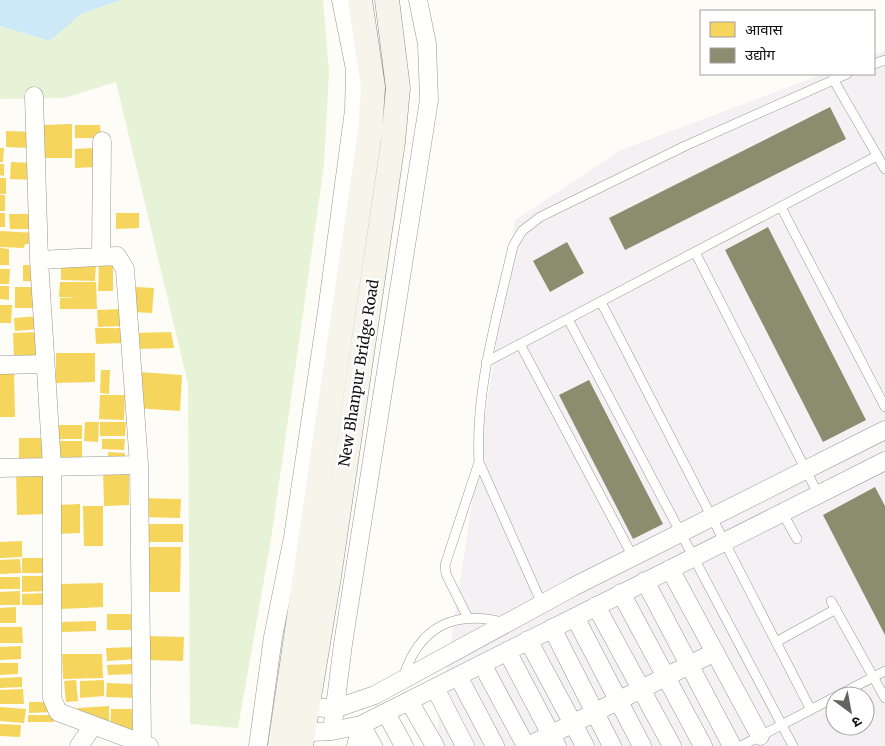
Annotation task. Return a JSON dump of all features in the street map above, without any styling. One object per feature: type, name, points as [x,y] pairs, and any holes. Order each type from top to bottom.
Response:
[{"type":"street","name":"New Bhanpur Bridge Road","points":[[286,704],[393,142],[398,88],[387,0]]},
{"type":"street","points":[[332,731],[429,100],[427,44],[418,0]]},
{"type":"street","name":"New Bhanpur Bridge Road","points":[[281,739],[370,132],[373,87],[354,1]]},
{"type":"street","points":[[34,96],[39,260],[52,466],[52,698],[58,712],[145,744],[139,465],[125,269],[117,256],[39,260]]},
{"type":"street","points":[[101,257],[102,141]]},
{"type":"street","points":[[0,365],[45,364]]},
{"type":"street","points":[[286,704],[334,709],[375,695],[542,604],[885,430]]},
{"type":"street","points":[[281,739],[361,725],[724,541],[885,462]]},
{"type":"street","points":[[0,468],[139,465]]},
{"type":"street","points":[[670,569],[760,736]]},
{"type":"street","points":[[645,581],[732,746]]},
{"type":"street","points":[[621,593],[703,746]]},
{"type":"street","points":[[596,606],[672,746]]},
{"type":"street","points":[[575,616],[642,746]]},
{"type":"street","points":[[552,628],[612,746]]},
{"type":"street","points":[[528,640],[585,746]]},
{"type":"street","points":[[507,651],[554,740]]},
{"type":"street","points":[[482,664],[527,746],[554,740],[573,723],[715,652]]},
{"type":"street","points":[[458,676],[495,746]]},
{"type":"street","points":[[435,688],[465,746]]},
{"type":"street","points":[[409,701],[435,746]]},
{"type":"street","points":[[386,712],[404,746]]},
{"type":"street","points":[[356,746],[361,725]]},
{"type":"street","points":[[361,725],[373,746]]},
{"type":"street","points":[[79,746],[93,726]]},
{"type":"lane","points":[[468,618],[446,574],[445,565],[479,462],[478,431],[486,362],[513,246],[522,231],[540,217],[677,150],[844,75]]},
{"type":"lane","points":[[833,79],[885,169]]},
{"type":"lane","points":[[486,362],[877,156]]},
{"type":"lane","points":[[781,207],[885,407]]},
{"type":"lane","points":[[695,252],[818,494]]},
{"type":"lane","points":[[601,302],[811,710]]},
{"type":"lane","points":[[568,319],[793,746]]},
{"type":"lane","points":[[520,344],[633,557]]},
{"type":"lane","points":[[479,462],[542,604]]},
{"type":"lane","points":[[782,512],[797,539]]},
{"type":"lane","points":[[776,642],[834,605],[885,698]]},
{"type":"lane","points":[[402,681],[409,659],[422,640],[440,626],[468,618],[485,617],[507,623]]},
{"type":"lane","points":[[856,686],[885,671]]},
{"type":"lane","points":[[741,746],[825,703]]},
{"type":"shaded area","points":[[885,50],[885,746],[435,746],[515,220],[621,150],[820,75],[875,75],[875,55]]},
{"type":"green space","points":[[121,0],[323,0],[329,72],[324,165],[271,540],[238,728],[190,724],[188,384],[116,82],[64,98],[0,99],[0,26],[50,41],[80,14]]},
{"type":"water","points":[[0,0],[121,0],[81,14],[50,41],[0,26]]},
{"type":"building: आवास","points":[[72,124],[72,158],[44,158],[43,125]]},
{"type":"building: आवास","points":[[75,125],[100,125],[101,138],[75,138]]},
{"type":"building: आवास","points":[[6,131],[34,132],[33,148],[6,147]]},
{"type":"building: आवास","points":[[0,148],[4,148],[3,162],[0,162]]},
{"type":"building: आवास","points":[[94,148],[95,167],[75,168],[75,149]]},
{"type":"building: आवास","points":[[11,162],[35,163],[34,180],[10,179]]},
{"type":"building: आवास","points":[[0,164],[4,164],[4,176],[0,175]]},
{"type":"building: आवास","points":[[0,178],[6,178],[6,194],[0,194]]},
{"type":"building: आवास","points":[[0,195],[5,195],[5,211],[0,211]]},
{"type":"building: आवास","points":[[0,213],[5,213],[5,227],[0,227]]},
{"type":"building: आवास","points":[[116,213],[139,213],[139,228],[116,229]]},
{"type":"building: आवास","points":[[9,214],[38,214],[38,229],[10,229]]},
{"type":"building: आवास","points":[[0,231],[36,233],[35,244],[25,244],[24,248],[0,247]]},
{"type":"building: आवास","points":[[0,248],[9,249],[9,265],[0,265]]},
{"type":"building: आवास","points":[[61,263],[96,264],[95,281],[61,280]]},
{"type":"building: आवास","points":[[99,263],[113,263],[113,291],[98,291]]},
{"type":"building: आवास","points":[[23,265],[38,265],[38,282],[23,281]]},
{"type":"building: आवास","points":[[0,269],[10,269],[9,284],[0,284]]},
{"type":"building: आवास","points":[[60,282],[96,282],[97,309],[60,309],[60,298],[80,297],[59,297]]},
{"type":"building: आवास","points":[[0,286],[9,286],[9,300],[0,299]]},
{"type":"building: आवास","points":[[15,287],[40,287],[40,308],[15,308]]},
{"type":"building: आवास","points":[[136,287],[154,288],[152,313],[134,312]]},
{"type":"building: आवास","points":[[0,305],[12,305],[11,323],[0,323]]},
{"type":"building: आवास","points":[[122,309],[123,326],[98,327],[97,310]]},
{"type":"building: आवास","points":[[38,316],[39,329],[15,331],[14,318]]},
{"type":"building: आवास","points":[[95,328],[122,328],[122,343],[96,344]]},
{"type":"building: आवास","points":[[39,332],[40,357],[14,358],[13,333]]},
{"type":"building: आवास","points":[[171,332],[174,348],[136,349],[135,333]]},
{"type":"building: आवास","points":[[56,353],[95,353],[95,382],[56,383]]},
{"type":"building: आवास","points":[[101,370],[110,370],[109,394],[100,393]]},
{"type":"building: आवास","points":[[0,371],[14,371],[15,417],[0,417]]},
{"type":"building: आवास","points":[[138,372],[182,375],[180,411],[136,408]]},
{"type":"building: आवास","points":[[100,395],[125,395],[124,420],[99,419]]},
{"type":"building: आवास","points":[[85,422],[99,422],[98,442],[84,441]]},
{"type":"building: आवास","points":[[100,422],[126,422],[125,436],[100,436]]},
{"type":"building: आवास","points":[[57,425],[82,425],[82,439],[57,439]]},
{"type":"building: आवास","points":[[19,438],[46,438],[46,464],[19,464]]},
{"type":"building: आवास","points":[[102,439],[125,439],[124,450],[102,449]]},
{"type":"building: आवास","points":[[59,441],[82,441],[82,458],[59,458]]},
{"type":"building: आवास","points":[[108,452],[125,453],[125,461],[108,460]]},
{"type":"building: आवास","points":[[103,469],[129,469],[129,505],[104,506]]},
{"type":"building: आवास","points":[[16,470],[44,470],[45,514],[17,515]]},
{"type":"building: आवास","points":[[141,498],[181,499],[180,518],[141,517]]},
{"type":"building: आवास","points":[[80,504],[80,533],[57,534],[57,505]]},
{"type":"building: आवास","points":[[83,506],[103,506],[103,546],[84,546]]},
{"type":"building: आवास","points":[[143,524],[183,524],[183,542],[143,542]]},
{"type":"building: आवास","points":[[22,541],[22,557],[0,558],[0,542]]},
{"type":"building: आवास","points":[[145,547],[181,547],[180,592],[144,592]]},
{"type":"building: आवास","points":[[22,558],[48,558],[48,573],[22,573]]},
{"type":"building: आवास","points":[[20,559],[21,573],[0,574],[0,560]]},
{"type":"building: आवास","points":[[22,576],[48,576],[48,591],[22,592]]},
{"type":"building: आवास","points":[[0,577],[20,577],[20,589],[0,589]]},
{"type":"building: आवास","points":[[103,583],[103,607],[61,609],[60,584]]},
{"type":"building: आवास","points":[[20,591],[20,605],[0,605],[0,592]]},
{"type":"building: आवास","points":[[47,593],[47,605],[22,605],[22,594]]},
{"type":"building: आवास","points":[[16,607],[16,623],[0,623],[0,608]]},
{"type":"building: आवास","points":[[107,614],[131,614],[131,630],[107,630]]},
{"type":"building: आवास","points":[[96,621],[96,631],[62,632],[62,622]]},
{"type":"building: आवास","points":[[0,627],[22,627],[23,643],[0,643]]},
{"type":"building: आवास","points":[[148,636],[184,637],[183,661],[147,660]]},
{"type":"building: आवास","points":[[21,646],[21,659],[0,660],[0,647]]},
{"type":"building: आवास","points":[[136,647],[137,659],[107,661],[106,648]]},
{"type":"building: आवास","points":[[62,654],[102,654],[103,678],[63,679]]},
{"type":"building: आवास","points":[[0,663],[18,663],[18,674],[0,675]]},
{"type":"building: आवास","points":[[133,664],[133,674],[108,675],[107,665]]},
{"type":"building: आवास","points":[[22,677],[22,687],[0,688],[0,678]]},
{"type":"building: आवास","points":[[76,680],[78,701],[66,702],[64,681]]},
{"type":"building: आवास","points":[[104,680],[104,696],[80,698],[80,681]]},
{"type":"building: आवास","points":[[107,683],[134,684],[134,698],[106,697]]},
{"type":"building: आवास","points":[[23,689],[24,704],[0,704],[0,690]]},
{"type":"building: आवास","points":[[29,702],[52,702],[52,712],[29,713]]},
{"type":"building: आवास","points":[[109,706],[109,729],[76,712],[78,708]]},
{"type":"building: आवास","points":[[0,707],[26,709],[24,723],[0,721]]},
{"type":"building: आवास","points":[[111,709],[136,709],[137,738],[110,732]]},
{"type":"building: आवास","points":[[28,715],[53,715],[54,722],[28,722]]},
{"type":"building: आवास","points":[[0,724],[21,725],[20,737],[0,736]]},
{"type":"building: उद्योग","points":[[830,107],[846,139],[625,250],[609,218]]},
{"type":"building: उद्योग","points":[[768,227],[866,420],[823,442],[725,250]]},
{"type":"building: उद्योग","points":[[567,242],[584,273],[550,292],[533,261]]},
{"type":"building: उद्योग","points":[[589,380],[663,524],[633,539],[559,395]]},
{"type":"building: उद्योग","points":[[875,487],[885,506],[885,635],[823,515]]}]
